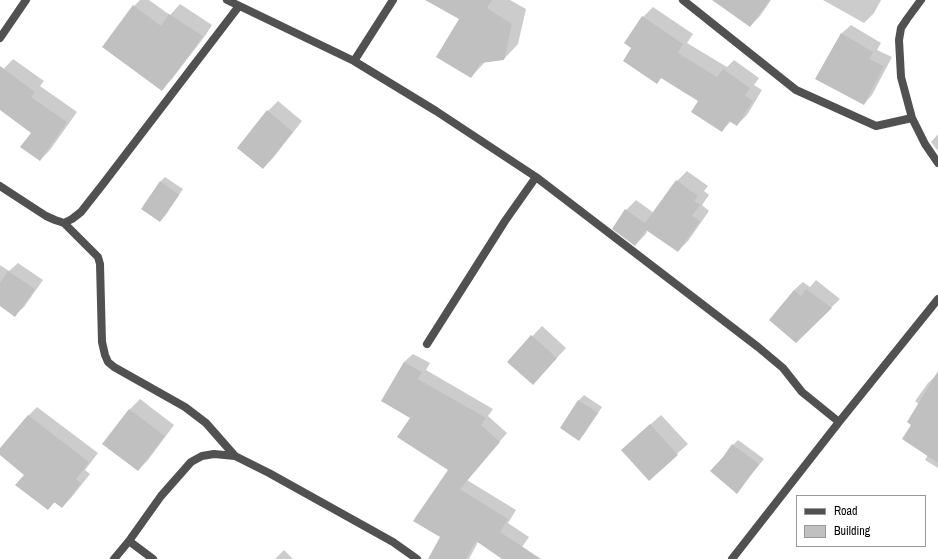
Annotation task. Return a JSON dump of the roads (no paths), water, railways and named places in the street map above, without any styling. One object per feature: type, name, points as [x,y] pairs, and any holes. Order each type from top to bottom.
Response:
[{"type":"street","points":[[0,38],[26,0]]},
{"type":"street","points":[[227,0],[354,61],[436,111],[536,177],[784,368],[802,392],[839,422]]},
{"type":"street","points":[[354,61],[393,0]]},
{"type":"street","points":[[683,0],[796,90],[876,126],[912,118]]},
{"type":"street","points":[[921,0],[901,28],[899,40],[901,77],[912,118],[925,144],[938,163]]},
{"type":"street","points":[[64,223],[81,212],[104,184],[239,6]]},
{"type":"street","points":[[427,344],[505,222],[536,177]]},
{"type":"street","points":[[0,186],[46,216],[64,223],[98,257],[100,264],[102,342],[108,362],[114,367],[178,403],[206,422],[236,456],[393,542],[417,559]]},
{"type":"street","points":[[732,559],[839,422],[938,299]]},
{"type":"street","points":[[114,559],[129,541],[161,496],[191,462],[202,456],[214,454],[236,456]]},
{"type":"street","points":[[129,541],[153,559]]}]
